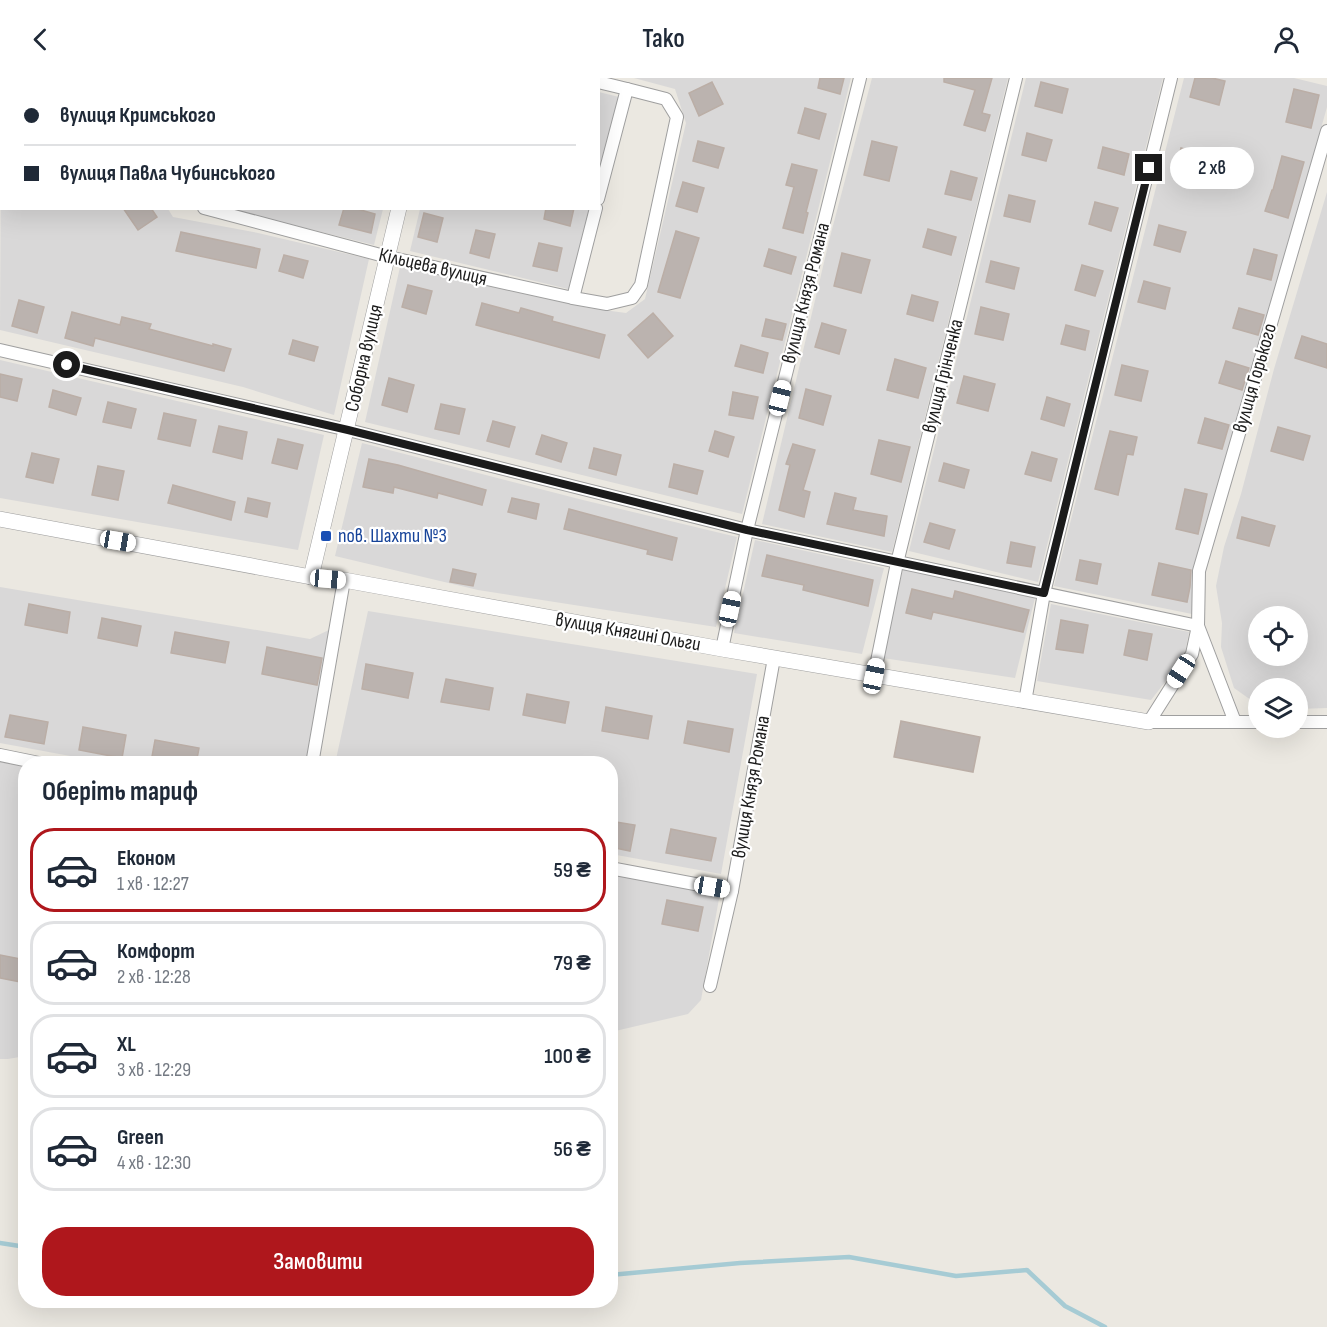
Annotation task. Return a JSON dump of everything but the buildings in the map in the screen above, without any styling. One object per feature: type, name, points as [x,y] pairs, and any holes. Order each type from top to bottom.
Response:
[{"type":"street","name":"вулиця Князя Романа","points":[[722,649],[747,530],[860,78]]},
{"type":"street","name":"вулиця Грінченка","points":[[874,676],[897,563],[1016,78]]},
{"type":"street","points":[[1025,702],[1044,593],[1171,78]]},
{"type":"street","points":[[600,82],[627,89],[600,191]]},
{"type":"street","name":"Кільцева вулиця","points":[[212,210],[388,257],[573,298],[607,304],[632,298],[640,285],[677,117],[666,99],[627,89]]},
{"type":"street","name":"вулиця Горького","points":[[1198,626],[1199,571],[1327,131]]},
{"type":"street","name":"Соборна вулиця","points":[[311,577],[348,430],[399,210]]},
{"type":"street","points":[[573,298],[595,210]]},
{"type":"street","points":[[0,350],[348,430],[747,530],[1198,626]]},
{"type":"street","name":"вулиця Княгині Ольги","points":[[0,519],[311,577],[344,580],[1025,702],[1149,722],[1248,722]]},
{"type":"street","points":[[313,756],[344,580]]},
{"type":"street","points":[[1149,722],[1192,654],[1198,626]]},
{"type":"street","points":[[1198,626],[1235,722]]},
{"type":"street","name":"вулиця Князя Романа","points":[[710,986],[732,891],[774,658]]},
{"type":"street","points":[[1308,722],[1327,722]]},
{"type":"street","points":[[0,755],[18,759]]},
{"type":"street","points":[[618,870],[732,891]]},
{"type":"shaded area","points":[[634,78],[851,78],[742,514],[365,422],[400,267],[589,308],[626,313],[645,299],[686,123],[675,89]]},
{"type":"shaded area","points":[[872,78],[1008,78],[892,552],[762,524],[830,237]]},
{"type":"shaded area","points":[[1026,78],[1163,78],[1038,582],[909,551]]},
{"type":"shaded area","points":[[1184,78],[1294,78],[1327,86],[1327,107],[1198,569],[1192,614],[1054,586]]},
{"type":"shaded area","points":[[600,92],[619,97],[600,177]]},
{"type":"shaded area","points":[[1327,192],[1327,708],[1308,709],[1308,678],[1248,678],[1248,698],[1234,688],[1221,647],[1222,623],[1216,586],[1224,547],[1241,494],[1274,369]]},
{"type":"shaded area","points":[[1,210],[169,210],[173,217],[258,233],[369,259],[334,415],[243,387],[0,330]]},
{"type":"shaded area","points":[[233,210],[383,210],[374,245]]},
{"type":"shaded area","points":[[420,210],[592,210],[572,290],[410,251]]},
{"type":"shaded area","points":[[0,360],[324,435],[298,550],[0,498]]},
{"type":"shaded area","points":[[362,443],[737,537],[716,627],[478,590],[335,556]]},
{"type":"shaded area","points":[[755,540],[884,568],[862,654],[734,633]]},
{"type":"shaded area","points":[[903,569],[1035,598],[1015,678],[883,658]]},
{"type":"shaded area","points":[[0,587],[310,639],[331,629],[308,756],[70,756],[0,743]]},
{"type":"shaded area","points":[[1051,604],[1189,632],[1184,658],[1151,700],[1037,681]]},
{"type":"shaded area","points":[[368,611],[757,674],[721,874],[618,855],[618,756],[337,756]]},
{"type":"shaded area","points":[[0,762],[18,765],[18,1057],[0,1059]]},
{"type":"shaded area","points":[[618,875],[720,893],[701,1000],[688,1014],[618,1030]]},
{"type":"waterway","points":[[0,1243],[18,1246]]},
{"type":"waterway","points":[[618,1274],[740,1263],[849,1257],[956,1276],[1027,1270],[1065,1306],[1105,1327]]},
{"type":"place","name":"пов. Шахти №3","points":[[326,536]]},
{"type":"route","points":[[67,365],[348,430],[747,530],[1044,593],[1149,168]]}]
